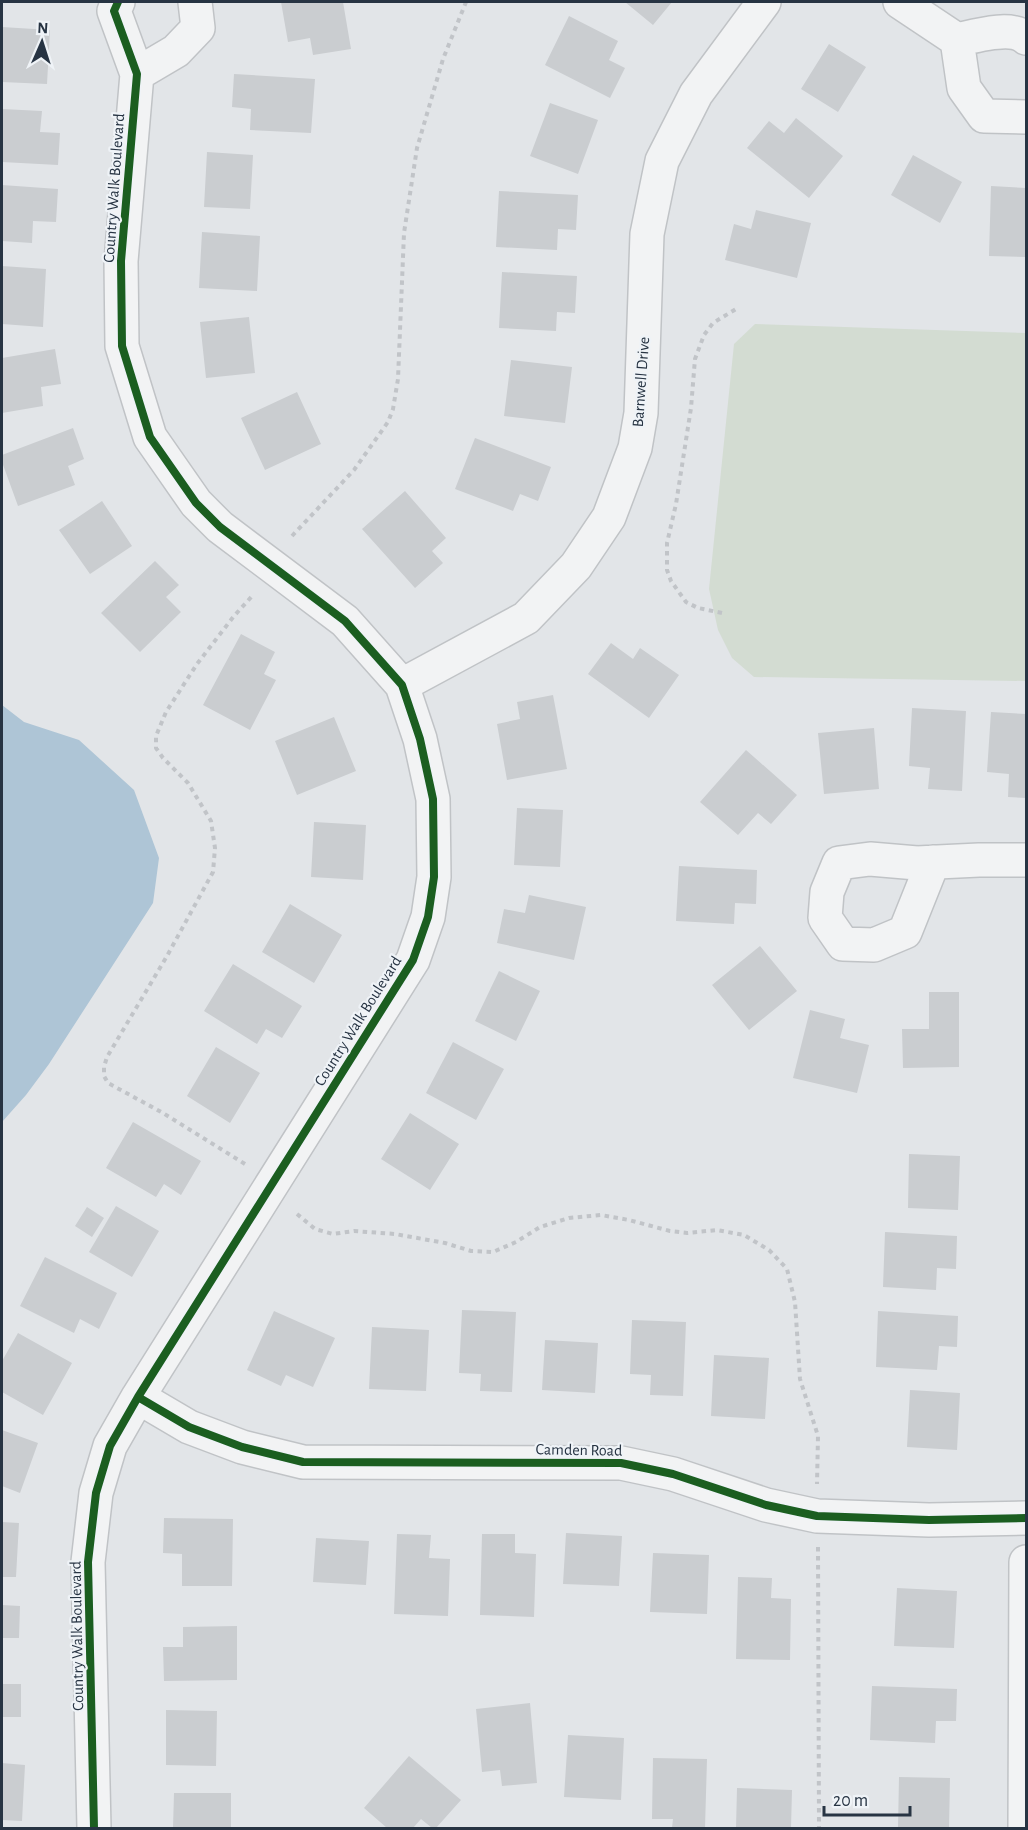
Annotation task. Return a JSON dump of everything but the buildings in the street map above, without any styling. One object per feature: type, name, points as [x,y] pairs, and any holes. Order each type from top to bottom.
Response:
[{"type":"street","name":"Country Walk Boulevard","points":[[94,1828],[88,1562],[96,1493],[110,1446],[138,1397],[413,960],[428,917],[432,887],[433,799],[420,739],[402,685],[345,621],[220,527],[196,503],[150,437],[122,346],[121,261],[137,74],[114,10],[118,2]]},
{"type":"street","points":[[137,74],[177,51],[198,28],[195,2]]},
{"type":"street","name":"Barnwell Drive","points":[[402,685],[526,618],[576,566],[609,517],[635,448],[641,413],[647,234],[662,161],[696,94],[764,2]]},
{"type":"street","points":[[900,2],[957,40],[993,33],[1020,33],[1026,38]]},
{"type":"street","points":[[957,40],[964,88],[984,116],[1026,117]]},
{"type":"street","points":[[933,862],[1026,860]]},
{"type":"street","name":"Camden Road","points":[[138,1397],[189,1427],[242,1447],[303,1462],[621,1463],[673,1474],[766,1505],[817,1516],[929,1520],[1026,1518]]},
{"type":"street","points":[[1025,1828],[1026,1562]]},
{"type":"path","points":[[292,536],[354,470],[388,422],[393,409],[398,380],[404,234],[417,148],[443,59],[466,2]]},
{"type":"path","points":[[722,613],[698,608],[686,602],[671,582],[667,570],[667,543],[676,504],[691,408],[695,359],[704,335],[713,323],[736,309]]},
{"type":"path","points":[[245,1164],[163,1113],[108,1083],[104,1076],[104,1067],[121,1031],[167,956],[213,872],[215,848],[211,821],[188,783],[159,753],[156,748],[156,736],[166,712],[198,664],[234,616],[254,594]]},
{"type":"path","points":[[297,1214],[315,1229],[333,1234],[354,1232],[395,1234],[445,1243],[471,1251],[493,1252],[516,1242],[540,1227],[569,1218],[601,1215],[670,1231],[687,1233],[717,1230],[744,1235],[769,1250],[787,1269],[795,1302],[800,1379],[818,1436],[816,1489]]},
{"type":"path","points":[[818,1542],[819,1828]]},
{"type":"shaded area","points":[[755,324],[1026,333],[1026,681],[754,677],[732,658],[718,630],[709,589],[734,344]]},
{"type":"water","points":[[2,705],[24,722],[79,740],[134,790],[159,858],[153,903],[49,1064],[2,1122]]},
{"type":"cycle path","points":[[94,1828],[88,1562],[96,1493],[110,1446],[138,1397],[413,960],[428,917],[434,877],[433,799],[420,739],[402,685],[345,621],[220,527],[196,503],[150,437],[122,346],[121,261],[137,74],[114,11],[118,2]]},
{"type":"cycle path","points":[[138,1397],[189,1427],[242,1447],[303,1462],[621,1463],[673,1474],[766,1505],[817,1516],[929,1520],[1026,1518]]}]
